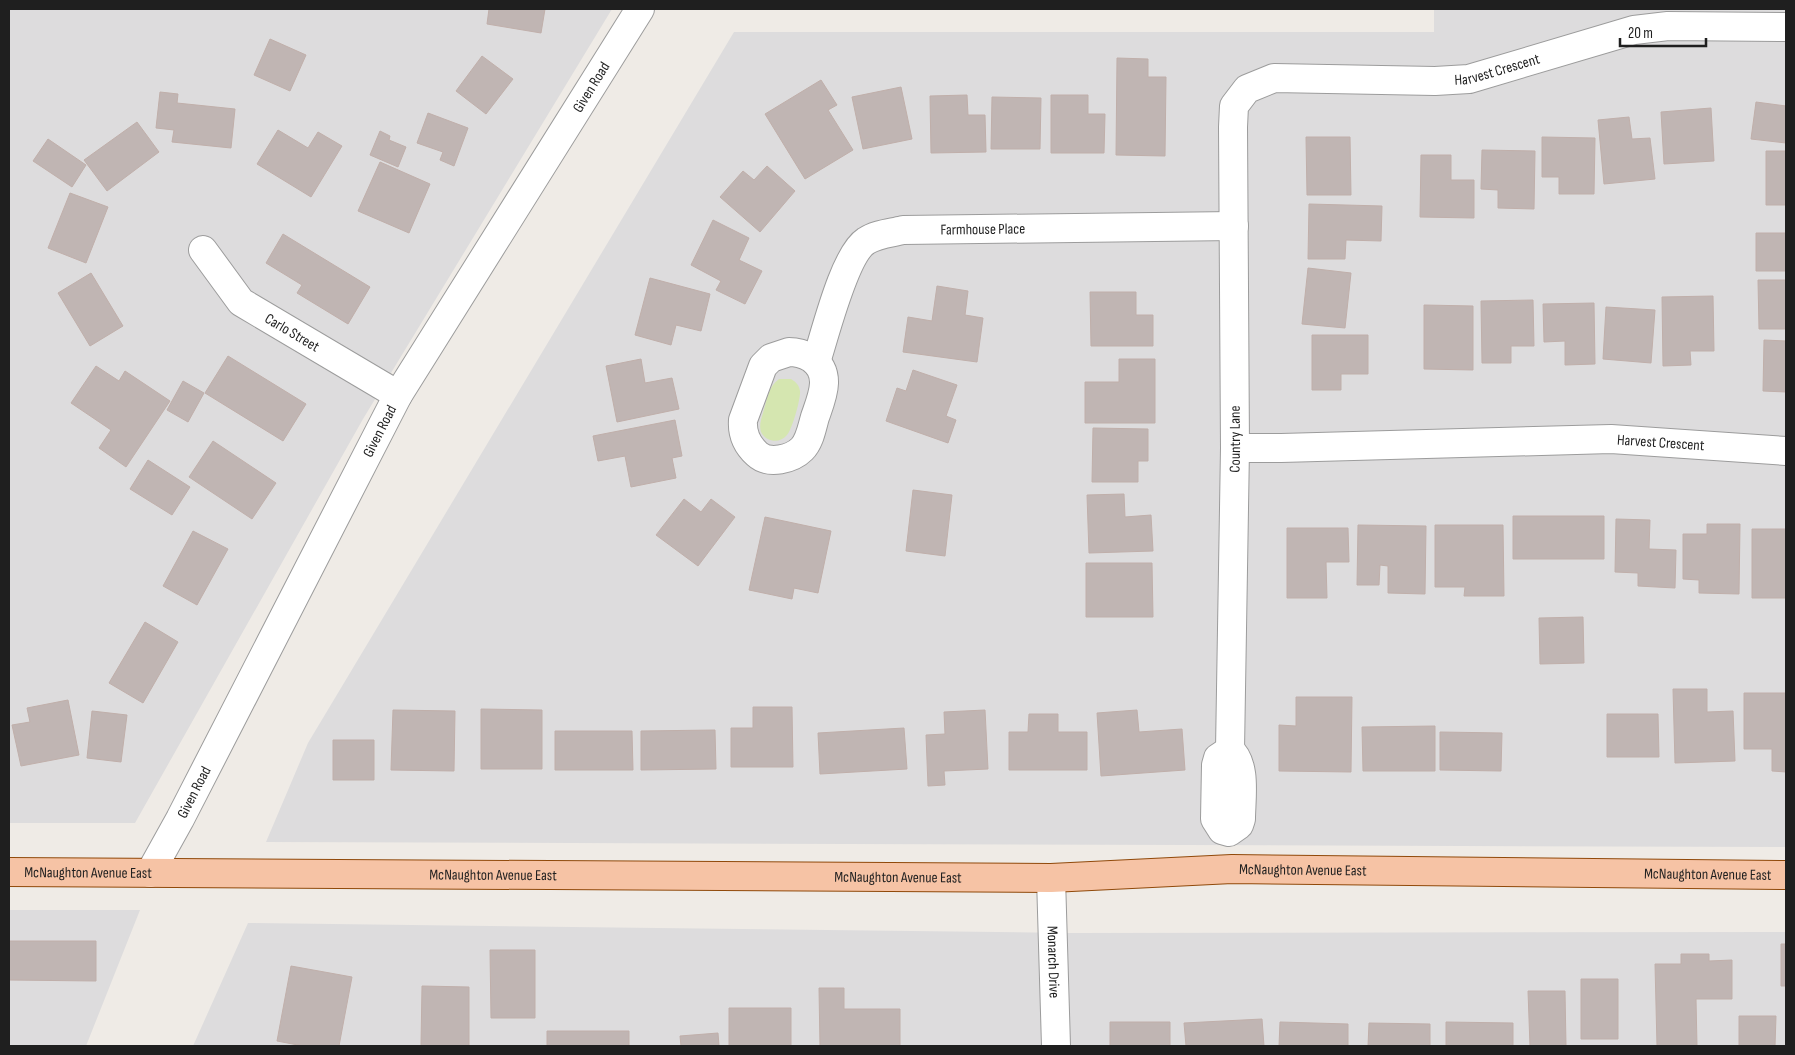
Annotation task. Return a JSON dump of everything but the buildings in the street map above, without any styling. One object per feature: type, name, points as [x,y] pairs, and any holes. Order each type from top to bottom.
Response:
[{"type":"main road","name":"McNaughton Avenue East","points":[[9,872],[1051,878],[1232,869],[1786,875]]},
{"type":"street","name":"Given Road","points":[[150,873],[180,819],[398,396],[640,9]]},
{"type":"street","name":"Harvest Crescent","points":[[1233,128],[1234,106],[1247,89],[1274,78],[1435,82],[1470,79],[1634,30],[1668,26],[1786,27]]},
{"type":"street","name":"Country Lane","points":[[1232,869],[1229,832],[1239,825],[1241,819],[1241,769],[1236,755],[1230,750],[1235,448],[1233,128]]},
{"type":"street","name":"Farmhouse Place","points":[[816,362],[846,272],[854,254],[865,241],[880,235],[903,230],[1234,226]]},
{"type":"street","name":"Carlo Street","points":[[204,250],[241,302],[398,396]]},
{"type":"street","name":"Harvest Crescent","points":[[1235,448],[1611,439],[1786,451]]},
{"type":"street","name":"Monarch Drive","points":[[1051,878],[1056,1046]]},
{"type":"shaded area","points":[[9,9],[612,9],[363,419],[135,823],[9,823]]},
{"type":"shaded area","points":[[1434,9],[1786,9],[1786,847],[266,842],[308,743],[734,32],[1434,32]]},
{"type":"shaded area","points":[[9,910],[140,910],[86,1046],[9,1046]]},
{"type":"shaded area","points":[[248,923],[1070,933],[1786,932],[1786,1046],[193,1046]]},
{"type":"green space","points":[[779,379],[791,379],[794,381],[799,387],[800,395],[796,414],[789,432],[781,440],[773,441],[763,435],[760,425],[768,394],[772,386]]}]
